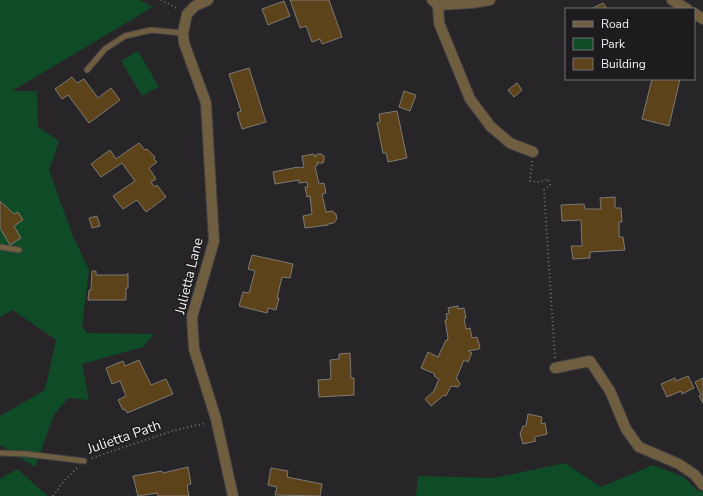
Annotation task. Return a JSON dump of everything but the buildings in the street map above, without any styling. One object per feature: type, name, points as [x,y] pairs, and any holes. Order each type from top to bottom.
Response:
[{"type":"street","points":[[187,14],[195,6],[208,0]]},
{"type":"street","points":[[490,0],[472,3],[435,2],[439,23],[470,99],[491,127],[500,135],[510,143],[533,152]]},
{"type":"street","points":[[672,0],[685,8]]},
{"type":"street","name":"Julietta Lane","points":[[187,14],[183,32],[184,44],[206,103],[214,241],[192,317],[194,349],[216,420],[233,496]]},
{"type":"street","points":[[555,368],[590,361],[610,392],[626,429],[639,447],[679,464],[695,475],[703,485]]},
{"type":"lane","points":[[87,70],[105,49],[125,36],[151,30],[183,32]]},
{"type":"lane","points":[[0,247],[19,250]]},
{"type":"lane","points":[[0,453],[27,454],[84,461]]},
{"type":"path","points":[[161,0],[187,14]]},
{"type":"path","points":[[533,152],[530,181],[539,182],[548,179],[550,184],[544,190],[555,368]]},
{"type":"path","name":"Julietta Path","points":[[53,496],[64,481],[84,461],[172,431],[201,425],[216,420]]},
{"type":"green space","points":[[0,0],[140,0],[153,7],[12,91],[37,91],[38,127],[59,141],[49,170],[72,234],[89,270],[82,327],[87,333],[154,334],[143,347],[82,364],[89,400],[68,398],[54,415],[35,467],[0,445],[0,416],[45,390],[56,340],[13,310],[0,317]]},
{"type":"green space","points":[[138,51],[159,87],[142,96],[121,61]]},
{"type":"green space","points":[[565,463],[601,487],[653,465],[684,477],[697,490],[703,492],[703,496],[416,496],[418,476],[494,478]]},
{"type":"green space","points":[[17,469],[48,496],[0,496],[0,479]]}]
